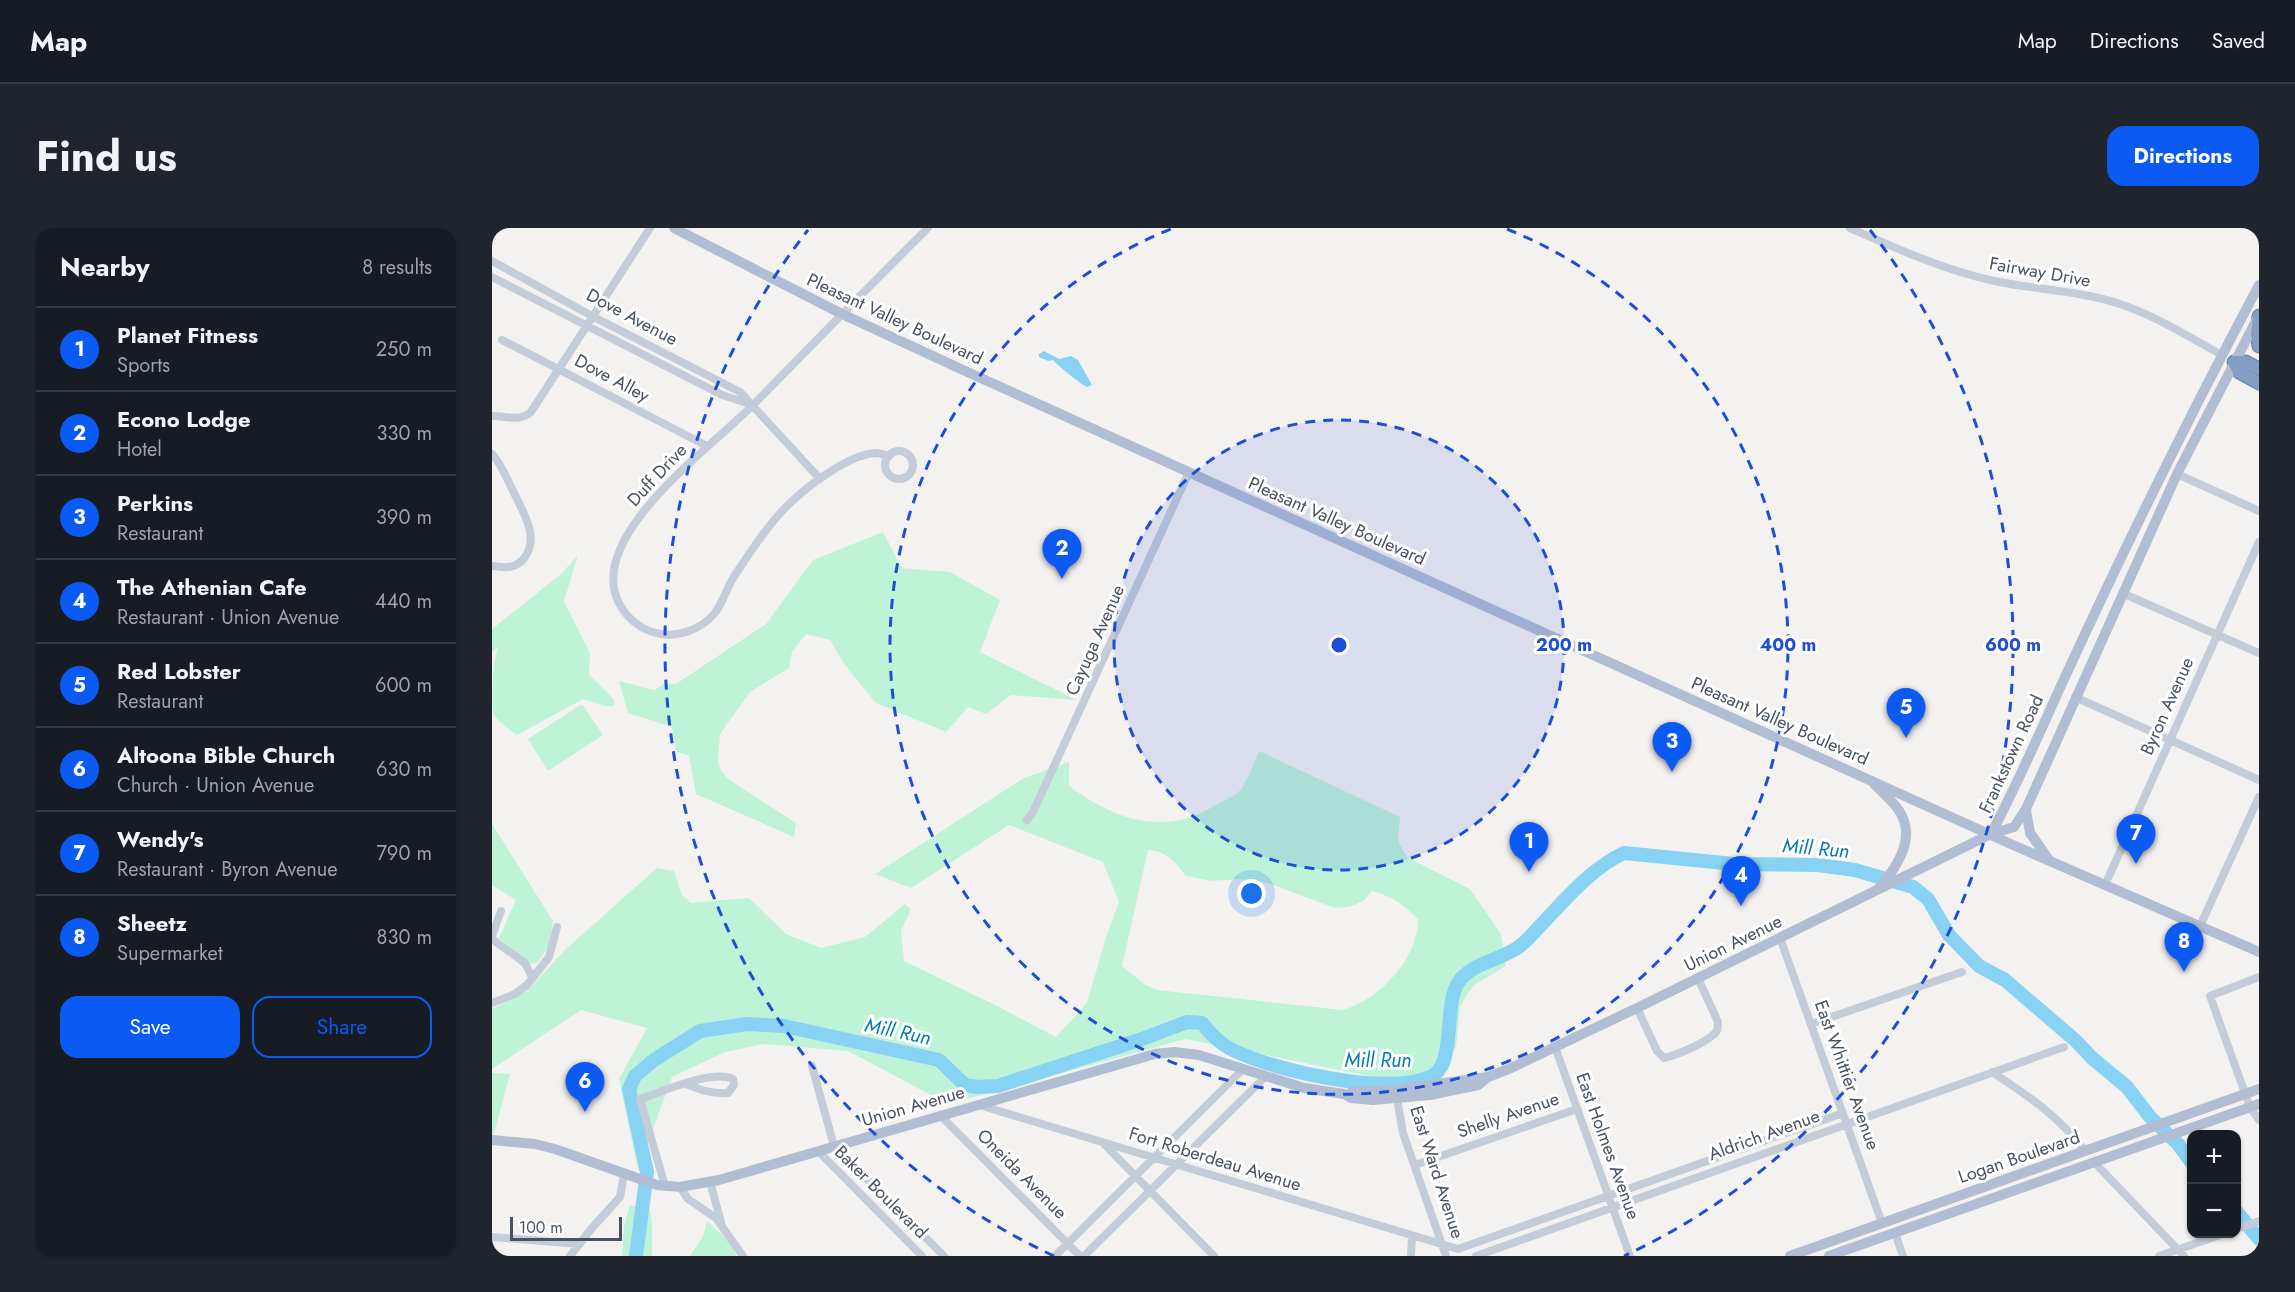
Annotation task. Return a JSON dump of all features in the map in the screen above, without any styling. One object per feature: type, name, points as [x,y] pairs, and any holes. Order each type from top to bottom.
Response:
[{"type":"highway","points":[[2259,315],[2257,334],[2259,346]]},
{"type":"highway","points":[[2259,369],[2246,362],[2234,362],[2239,372],[2259,383]]},
{"type":"main road","name":"Pleasant Valley Boulevard","points":[[674,228],[842,314],[1871,780],[2259,952]]},
{"type":"main road","name":"Frankstown Road","points":[[1991,834],[2016,788],[2059,690],[2164,469],[2259,285]]},
{"type":"main road","name":"Frankstown Road","points":[[1991,834],[2014,827],[2026,809],[2177,474],[2259,315]]},
{"type":"main road","points":[[2222,355],[2234,362]]},
{"type":"main road","points":[[2108,588],[2122,593]]},
{"type":"main road","points":[[2059,690],[2075,697]]},
{"type":"main road","points":[[1871,780],[1901,813],[1906,831],[1903,854],[1881,887]]},
{"type":"main road","points":[[2026,809],[2028,829],[2049,860]]},
{"type":"main road","name":"Union Avenue","points":[[492,1140],[546,1147],[645,1182],[680,1187],[710,1182],[1155,1054],[1174,1052],[1199,1055],[1304,1088],[1344,1094],[1352,1092],[1396,1094],[1488,1077],[1637,1008],[1991,834]]},
{"type":"main road","name":"Logan Boulevard","points":[[1790,1256],[2259,1089]]},
{"type":"main road","name":"Logan Boulevard","points":[[1829,1256],[2255,1105]]},
{"type":"street","points":[[492,416],[525,418],[531,412],[650,228]]},
{"type":"street","name":"Duff Drive","points":[[889,456],[876,453],[847,462],[820,479],[788,505],[763,534],[734,577],[715,613],[700,626],[680,634],[658,634],[638,625],[622,609],[614,589],[614,567],[628,533],[645,508],[707,446],[753,405],[927,228]]},
{"type":"street","name":"Fairway Drive","points":[[1850,228],[1952,270],[1992,281],[2087,296],[2119,304],[2145,314],[2222,355]]},
{"type":"street","name":"Dove Avenue","points":[[492,261],[592,316],[740,392],[820,479]]},
{"type":"street","name":"Dove Avenue","points":[[492,277],[722,394],[753,405]]},
{"type":"street","name":"Dove Alley","points":[[502,340],[707,446]]},
{"type":"street","points":[[492,454],[517,499],[532,539],[530,551],[520,564],[509,568],[492,566]]},
{"type":"street","name":"Cayuga Avenue","points":[[1027,820],[1080,714],[1189,472]]},
{"type":"street","points":[[2177,474],[2259,511]]},
{"type":"street","name":"Byron Avenue","points":[[2105,885],[2259,542]]},
{"type":"street","points":[[2122,593],[2259,653]]},
{"type":"street","points":[[2075,697],[2259,780]]},
{"type":"street","points":[[2200,926],[2259,797]]},
{"type":"street","points":[[501,911],[492,937],[525,963],[532,977]]},
{"type":"street","points":[[492,1003],[515,994],[527,985],[549,957],[557,927]]},
{"type":"street","name":"East Whittier Avenue","points":[[1780,938],[1882,1223]]},
{"type":"street","points":[[1811,1024],[1962,972]]},
{"type":"street","points":[[2259,977],[2210,996],[2246,1094],[2255,1105],[2259,1120]]},
{"type":"street","points":[[1637,1008],[1657,1051],[1664,1058],[1673,1056],[1713,1035],[1718,1029],[1718,1022],[1698,978]]},
{"type":"street","name":"East Holmes Avenue","points":[[1555,1047],[1630,1256]]},
{"type":"street","name":"Aldrich Avenue","points":[[1476,1256],[2064,1047]]},
{"type":"street","points":[[812,1066],[834,1146]]},
{"type":"street","points":[[1055,1256],[1243,1069]]},
{"type":"street","points":[[1992,1072],[2046,1108],[2073,1135],[2085,1151]]},
{"type":"street","points":[[1082,1256],[1266,1076]]},
{"type":"street","points":[[665,1186],[640,1099],[686,1084],[718,1077],[733,1079],[734,1084],[728,1093],[719,1094],[706,1092],[686,1084]]},
{"type":"street","name":"East Ward Avenue","points":[[1396,1094],[1403,1133],[1446,1256]]},
{"type":"street","name":"Fort Roberdeau Avenue","points":[[979,1105],[1442,1245]]},
{"type":"street","name":"Shelly Avenue","points":[[1415,1165],[1577,1109]]},
{"type":"street","name":"Aldrich Avenue","points":[[1442,1245],[1458,1249],[1843,1113]]},
{"type":"street","name":"Oneida Avenue","points":[[940,1115],[1082,1256]]},
{"type":"street","points":[[1102,1142],[1214,1256]]},
{"type":"street","name":"Baker Boulevard","points":[[834,1146],[944,1256]]},
{"type":"street","name":"Baker Boulevard","points":[[818,1151],[922,1256]]},
{"type":"street","points":[[2094,1162],[2181,1252]]},
{"type":"street","points":[[570,1256],[620,1197],[624,1175]]},
{"type":"street","points":[[710,1182],[722,1225]]},
{"type":"street","points":[[680,1187],[687,1199],[710,1212],[722,1225],[743,1256]]},
{"type":"street","points":[[2241,1227],[2259,1221]]},
{"type":"street","points":[[1895,1233],[1903,1256]]},
{"type":"street","points":[[1411,1256],[1413,1236]]},
{"type":"street","points":[[492,1237],[579,1244]]},
{"type":"street","points":[[2159,1256],[2181,1252],[2212,1238]]},
{"type":"green space","points":[[883,532],[902,568],[950,572],[1000,600],[980,652],[1077,700],[1011,695],[986,714],[968,707],[946,732],[876,703],[844,664],[830,640],[806,634],[792,652],[789,668],[750,692],[720,734],[718,761],[721,771],[728,779],[796,823],[794,837],[696,794],[689,756],[676,751],[672,727],[628,713],[619,681],[654,690],[664,684],[676,684],[766,624],[813,560]]},
{"type":"green space","points":[[578,555],[564,601],[590,653],[589,674],[615,702],[613,706],[605,706],[583,699],[517,735],[500,722],[493,712],[494,669],[499,647],[492,652],[492,629],[561,574]]},
{"type":"green space","points":[[582,704],[603,735],[548,771],[528,739]]},
{"type":"green space","points":[[1259,751],[1400,817],[1398,841],[1407,857],[1470,889],[1501,934],[1506,966],[1474,985],[1466,996],[1460,1007],[1456,1048],[1440,1059],[1430,1073],[1400,1082],[1186,1039],[948,1104],[848,1051],[764,1044],[725,1052],[672,1077],[638,1170],[619,1079],[647,1028],[581,1010],[492,1069],[492,1009],[526,992],[566,949],[657,868],[674,871],[682,895],[691,903],[749,898],[786,934],[821,948],[865,937],[905,904],[911,909],[901,931],[904,961],[1056,1037],[1087,1003],[1106,937],[1119,902],[1103,862],[1009,825],[911,888],[875,874],[1024,778],[1069,762],[1069,786],[1086,798],[1121,815],[1139,820],[1176,821],[1195,815],[1236,794],[1246,780]],"holes":[[[1148,850],[1170,858],[1186,876],[1212,881],[1240,879],[1268,883],[1335,908],[1349,907],[1363,901],[1372,891],[1391,898],[1403,905],[1418,919],[1411,949],[1404,962],[1383,987],[1357,1005],[1343,1010],[1157,990],[1144,984],[1122,966]]]},
{"type":"green space","points":[[492,824],[553,921],[549,946],[537,963],[531,964],[499,938],[516,900],[492,885]]},
{"type":"green space","points":[[492,1073],[510,1074],[494,1134],[492,1134]]},
{"type":"green space","points":[[630,1205],[650,1210],[652,1256],[622,1256],[624,1225]]},
{"type":"green space","points":[[707,1221],[733,1245],[736,1256],[690,1256],[703,1236]]},
{"type":"water","points":[[1044,351],[1059,359],[1071,356],[1078,360],[1092,385],[1087,387],[1053,360],[1048,361],[1039,357],[1039,354]]},
{"type":"waterway","name":"Mill Run","points":[[636,1256],[647,1172],[629,1089],[635,1076],[654,1060],[700,1031],[747,1024],[784,1026],[939,1060],[965,1085],[978,1087],[998,1086],[1187,1022],[1202,1023],[1224,1045],[1242,1054],[1297,1072],[1362,1083],[1392,1084],[1417,1081],[1435,1074],[1441,1067],[1445,1057],[1451,1004],[1458,983],[1463,976],[1478,966],[1520,946],[1589,876],[1624,853],[1734,864],[1818,865],[1855,870],[1913,887],[1928,899],[1949,935],[1979,966],[2005,980],[2127,1087],[2150,1117],[2178,1144],[2187,1156]]},
{"type":"waterway","name":"Mill Run","points":[[2241,1217],[2259,1239]]},
{"type":"place","name":"Econo Lodge","points":[[1062,579]]},
{"type":"place","name":"Red Lobster","points":[[1906,738]]},
{"type":"place","name":"Perkins","points":[[1672,772]]},
{"type":"place","name":"Wendy's","points":[[2136,864]]},
{"type":"place","name":"Planet Fitness","points":[[1529,872]]},
{"type":"place","name":"The Athenian Cafe","points":[[1741,906]]},
{"type":"place","name":"Sheetz","points":[[2184,972]]},
{"type":"place","name":"Altoona Bible Church","points":[[585,1112]]}]
